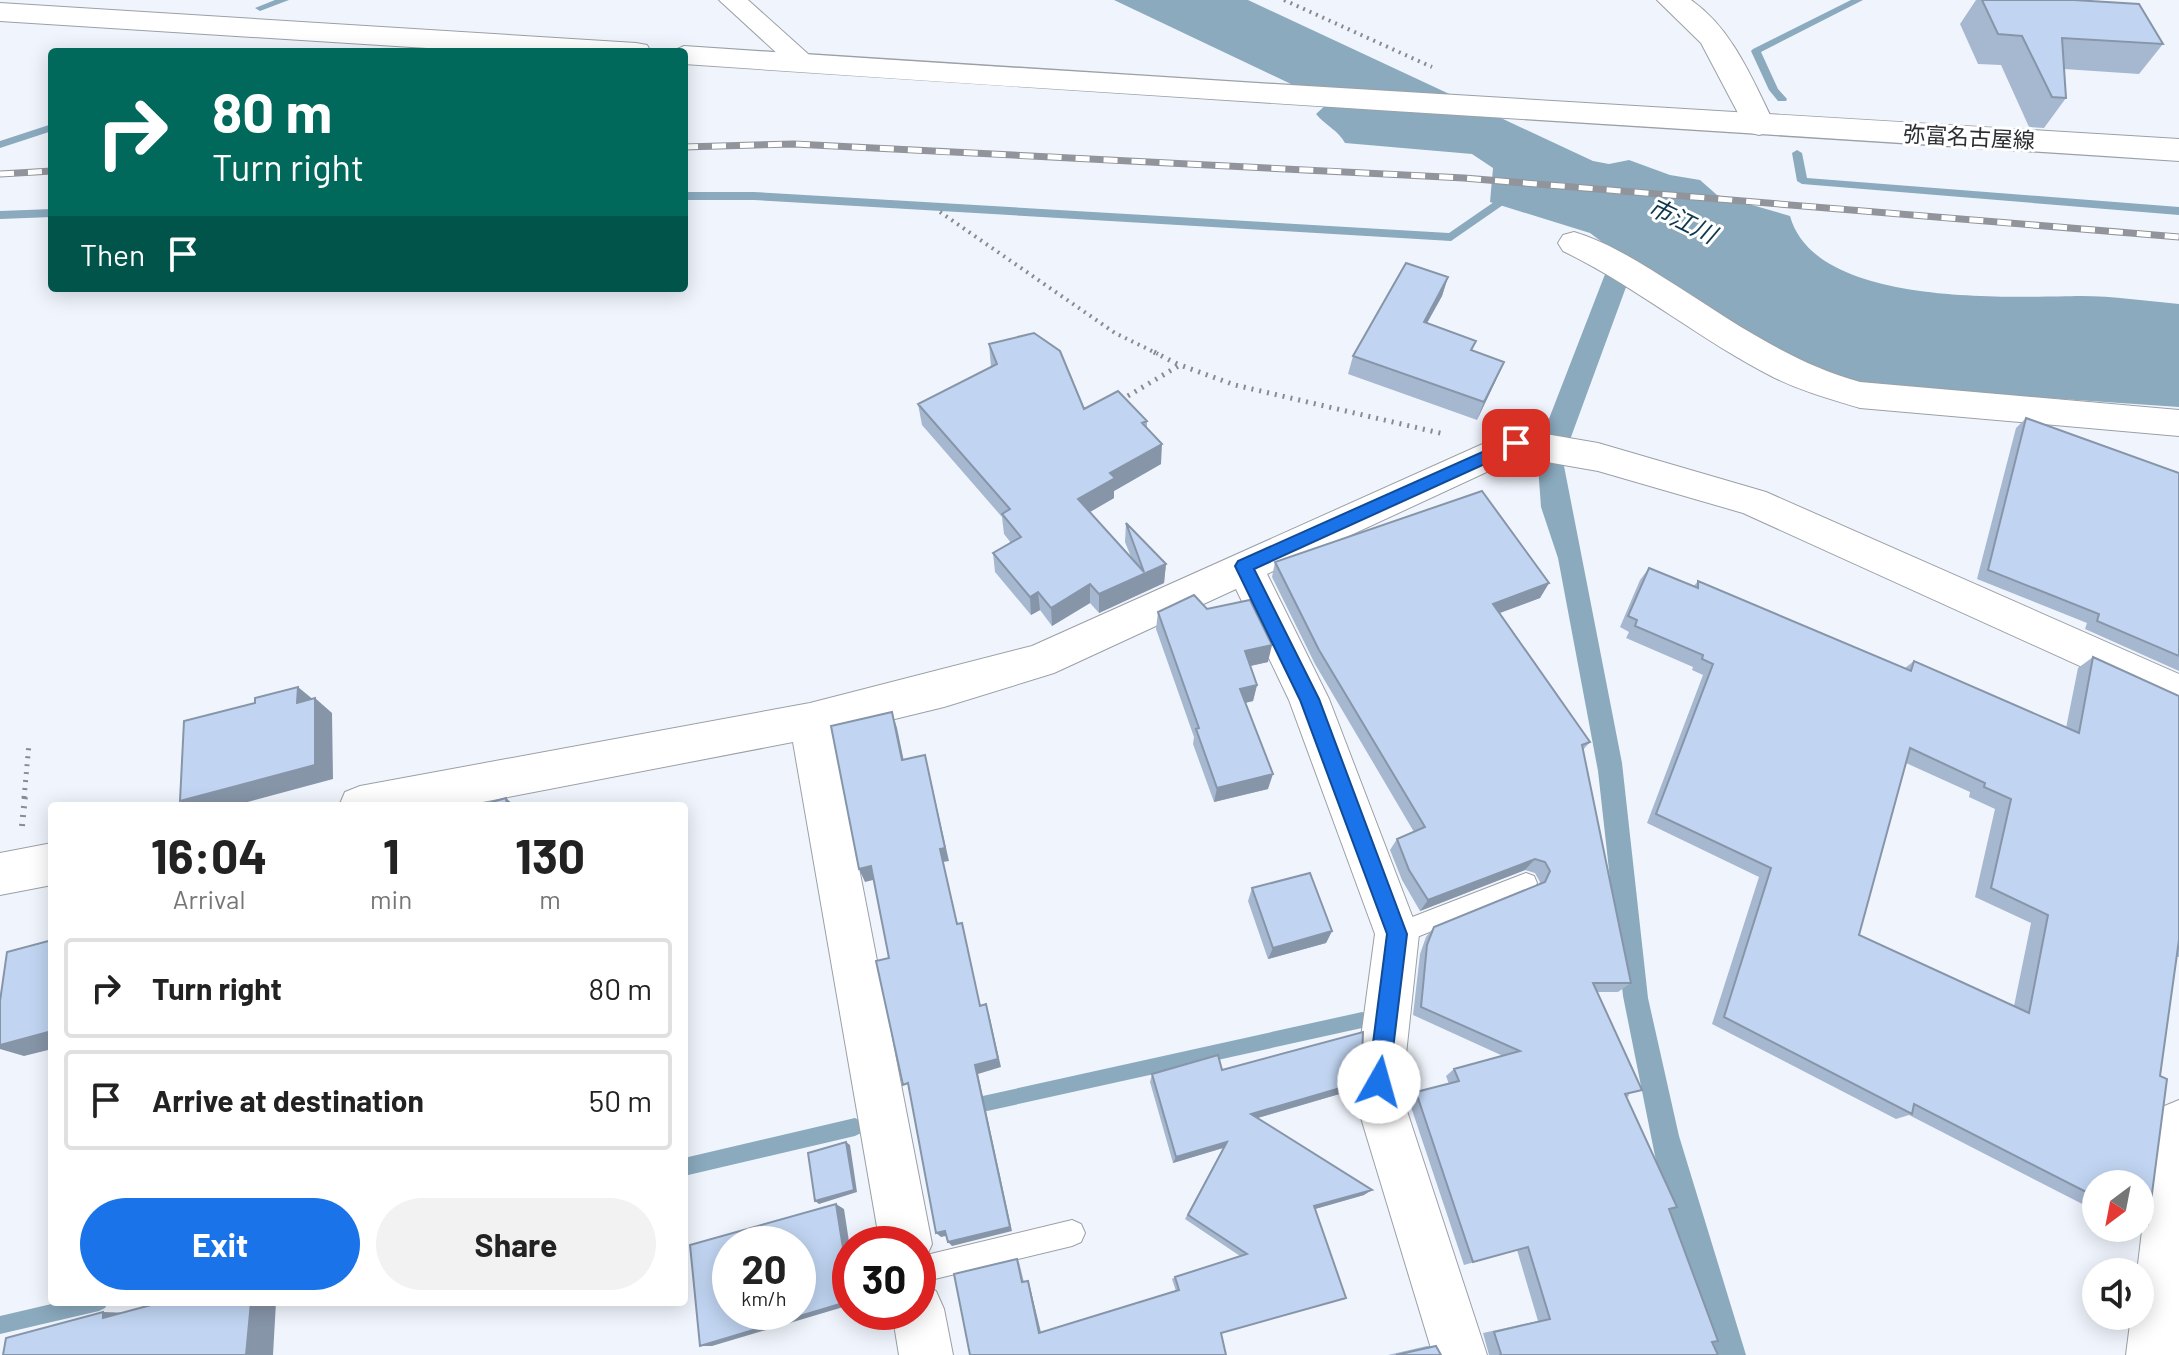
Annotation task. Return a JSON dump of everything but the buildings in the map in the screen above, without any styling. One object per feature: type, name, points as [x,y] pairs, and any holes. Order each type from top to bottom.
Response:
[{"type":"main road","points":[[1672,0],[1698,18],[1712,34],[1759,125]]},
{"type":"main road","points":[[0,12],[572,48]]},
{"type":"main road","name":"弥富名古屋線","points":[[688,55],[1291,97],[1548,109],[2179,150]]},
{"type":"street","points":[[732,0],[803,62]]},
{"type":"street","points":[[1574,243],[1610,258],[1784,367],[1826,388],[1860,395],[2179,423]]},
{"type":"street","points":[[381,802],[810,721],[944,689],[1040,661],[1244,566],[1520,447],[1578,453],[1685,480],[1753,502],[2179,693]]},
{"type":"street","points":[[1244,566],[1309,699],[1397,934],[1379,1082],[1382,1108],[1460,1355]]},
{"type":"street","points":[[810,721],[903,1226]]},
{"type":"street","points":[[2153,1355],[2179,1124]]},
{"type":"street","points":[[922,1330],[926,1355]]},
{"type":"lane","points":[[1397,934],[1526,883]]},
{"type":"lane","points":[[936,1266],[1072,1233]]},
{"type":"path","points":[[1284,0],[1433,67]]},
{"type":"path","points":[[940,212],[1115,333],[1180,365],[1235,385],[1520,447]]},
{"type":"path","points":[[1112,406],[1180,365]]},
{"type":"path","points":[[22,870],[29,744]]},
{"type":"water","name":"市江川","points":[[1114,0],[1248,0],[1593,161],[1609,164],[1629,160],[1670,175],[1700,180],[1717,195],[1790,216],[1807,246],[1835,267],[1873,282],[1963,295],[2093,296],[2179,304],[2179,407],[1839,384],[1629,279],[1571,437],[1564,466],[1622,763],[1648,998],[1679,1136],[1746,1355],[1711,1355],[1682,1269],[1655,1156],[1623,996],[1598,771],[1558,558],[1541,507],[1538,466],[1545,429],[1614,251],[1590,233],[1490,202],[1493,168],[1472,154],[1345,143],[1316,114],[1329,102]]},
{"type":"waterway","points":[[260,8],[284,0]]},
{"type":"waterway","points":[[1782,99],[1774,90],[1756,51],[1858,0]]},
{"type":"waterway","points":[[0,145],[48,128]]},
{"type":"waterway","points":[[1797,153],[1802,181],[2179,211]]},
{"type":"waterway","points":[[688,196],[754,196],[1451,237],[1498,205]]},
{"type":"waterway","points":[[0,215],[48,213]]},
{"type":"waterway","points":[[969,1107],[1362,1020]]},
{"type":"waterway","points":[[688,1166],[855,1127]]},
{"type":"waterway","points":[[0,1325],[82,1306]]},
{"type":"railway","points":[[688,147],[794,144],[1464,178],[2179,237]]},
{"type":"railway","points":[[0,174],[48,171]]},
{"type":"route","points":[[1379,1082],[1397,934],[1309,699],[1244,566],[1516,443]]}]
